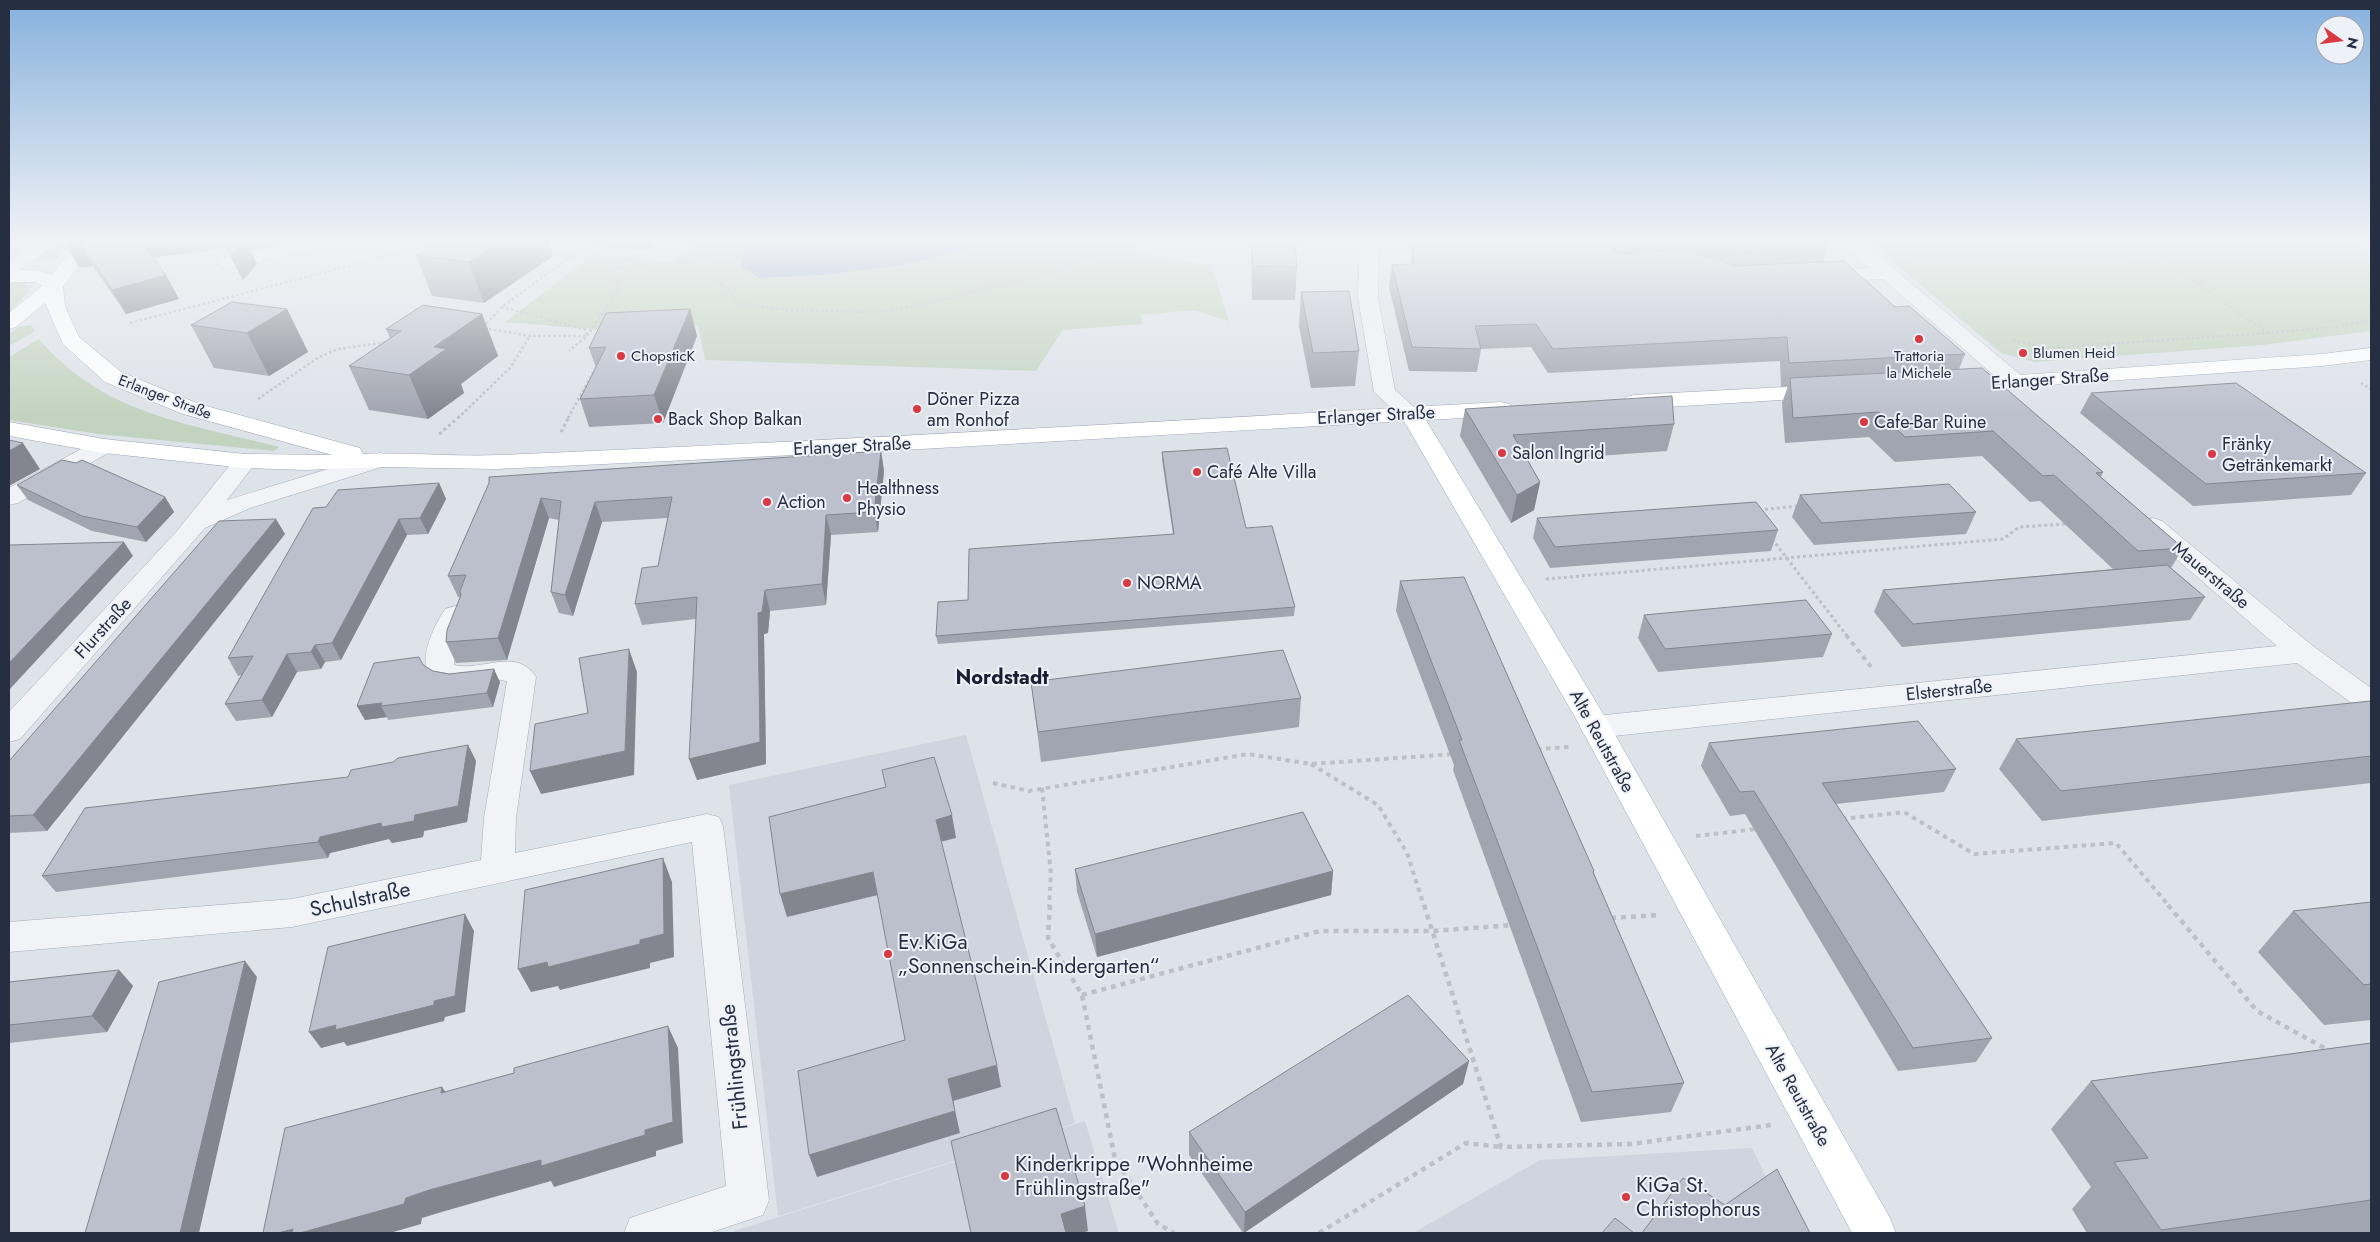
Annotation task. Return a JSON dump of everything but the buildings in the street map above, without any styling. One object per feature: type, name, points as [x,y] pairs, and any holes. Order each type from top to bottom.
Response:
[{"type":"main road","points":[[9,324],[37,300]]},
{"type":"main road","name":"Erlanger Straße","points":[[54,300],[70,340],[113,377],[191,409],[226,420],[380,460]]},
{"type":"main road","name":"Erlanger Straße","points":[[2012,392],[2371,354]]},
{"type":"main road","name":"Erlanger Straße","points":[[1940,387],[1987,384]]},
{"type":"main road","points":[[1614,403],[1840,392]]},
{"type":"main road","name":"Erlanger Straße","points":[[9,429],[104,446],[245,460],[306,463],[380,460],[536,461],[904,443],[1410,413],[1526,408]]},
{"type":"main road","name":"Alte Reutstraße","points":[[1410,413],[1600,736],[1875,1233]]},
{"type":"street","name":"Alte Reutstraße","points":[[1368,300],[1385,392],[1410,413]]},
{"type":"street","points":[[1915,300],[2012,392]]},
{"type":"street","points":[[1987,384],[2012,392]]},
{"type":"street","points":[[9,498],[104,446]]},
{"type":"street","name":"Flurstraße","points":[[9,732],[196,524],[245,460]]},
{"type":"street","name":"Flurstraße","points":[[196,524],[241,503],[380,460]]},
{"type":"street","name":"Mauerstraße","points":[[2137,513],[2303,653],[2371,703]]},
{"type":"street","points":[[455,615],[441,651],[440,669],[447,674],[455,676],[510,670],[522,676],[500,818],[497,870]]},
{"type":"street","name":"Elsterstraße","points":[[1600,736],[1788,705],[1894,696],[2303,653]]},
{"type":"street","name":"Schulstraße","points":[[9,937],[292,913],[707,826]]},
{"type":"street","name":"Frühlingstraße","points":[[646,1233],[748,1200],[707,826]]},
{"type":"path","points":[[130,323],[218,300]]},
{"type":"path","points":[[483,327],[502,307],[512,300]]},
{"type":"path","points":[[569,351],[587,336],[612,300]]},
{"type":"path","points":[[736,300],[740,304],[788,310],[878,312],[940,300]]},
{"type":"path","points":[[2221,300],[2267,333]]},
{"type":"path","points":[[502,307],[586,330],[587,336]]},
{"type":"path","points":[[2007,339],[2047,348],[2267,333],[2336,327],[2371,320]]},
{"type":"path","points":[[475,328],[483,327],[530,336],[595,337]]},
{"type":"path","points":[[406,461],[474,404],[510,368],[530,336]]},
{"type":"path","points":[[226,420],[319,357],[338,349],[395,340]]},
{"type":"path","points":[[536,461],[562,431],[598,364]]},
{"type":"path","points":[[1751,510],[1799,506]]},
{"type":"path","points":[[1511,582],[2003,538],[2019,527],[2077,524]]},
{"type":"path","points":[[1768,534],[1894,696]]},
{"type":"path","points":[[1536,749],[1600,736]]},
{"type":"path","points":[[992,783],[1029,791],[1248,754],[1311,764],[1458,754]]},
{"type":"path","points":[[1311,764],[1378,805],[1407,853],[1501,1147]]},
{"type":"path","points":[[1042,788],[1051,874],[1048,938],[1082,995],[1115,1159],[1158,1224],[1174,1233]]},
{"type":"path","points":[[1837,820],[1904,812],[1974,854],[2116,843],[2257,1011],[2330,1052]]},
{"type":"path","points":[[1658,842],[1760,829]]},
{"type":"path","points":[[1609,918],[1697,912]]},
{"type":"path","points":[[1082,995],[1320,931],[1433,931],[1521,924]]},
{"type":"path","points":[[1319,1233],[1466,1143],[1501,1147],[1631,1144],[1812,1119]]},
{"type":"shaded area","name":"Ev.KiGa „Sonnenschein-Kindergarten“","points":[[966,735],[1075,1123],[778,1216],[729,785]]},
{"type":"shaded area","name":"Kinderkrippe \"Wohnheime Frühlingstraße\"","points":[[1085,1121],[1119,1233],[734,1233],[734,1231]]},
{"type":"shaded area","name":"KiGa St. Christophorus","points":[[1752,1148],[1793,1233],[1413,1233],[1540,1160]]},
{"type":"green space","points":[[9,300],[21,300],[9,312]]},
{"type":"green space","points":[[534,300],[1222,300],[1229,321],[1193,310],[1141,315],[1142,324],[1063,330],[1036,371],[705,360],[698,325],[612,331],[505,322]]},
{"type":"green space","points":[[1938,300],[2371,300],[2371,331],[2263,345],[2035,362],[2001,353]]},
{"type":"green space","points":[[31,325],[35,331],[9,346],[9,334],[19,327]]},
{"type":"green space","points":[[39,339],[64,364],[91,385],[119,400],[180,422],[279,447],[274,451],[98,434],[9,420],[9,357]]},
{"type":"place","name":"Trattoria la Michele","points":[[1919,339]]},
{"type":"place","name":"Blumen Heid","points":[[2023,353]]},
{"type":"place","name":"ChopsticK","points":[[621,356]]},
{"type":"place","name":"Döner Pizza am Ronhof","points":[[917,409]]},
{"type":"place","name":"Back Shop Balkan","points":[[658,419]]},
{"type":"place","name":"Cafe-Bar Ruine","points":[[1864,422]]},
{"type":"place","name":"Salon Ingrid","points":[[1502,453]]},
{"type":"place","name":"Fränky Getränkemarkt","points":[[2212,454]]},
{"type":"place","name":"Café Alte Villa","points":[[1197,472]]},
{"type":"place","name":"Healthness Physio","points":[[847,498]]},
{"type":"place","name":"Action","points":[[767,502]]},
{"type":"place","name":"NORMA","points":[[1127,583]]},
{"type":"place","name":"Ev.KiGa „Sonnenschein-Kindergarten“","points":[[888,954]]},
{"type":"place","name":"Kinderkrippe \"Wohnheime Frühlingstraße\"","points":[[1005,1176]]},
{"type":"place","name":"KiGa St. Christophorus","points":[[1626,1197]]},
{"type":"district","name":"Nordstadt","points":[[1002,677]]}]
